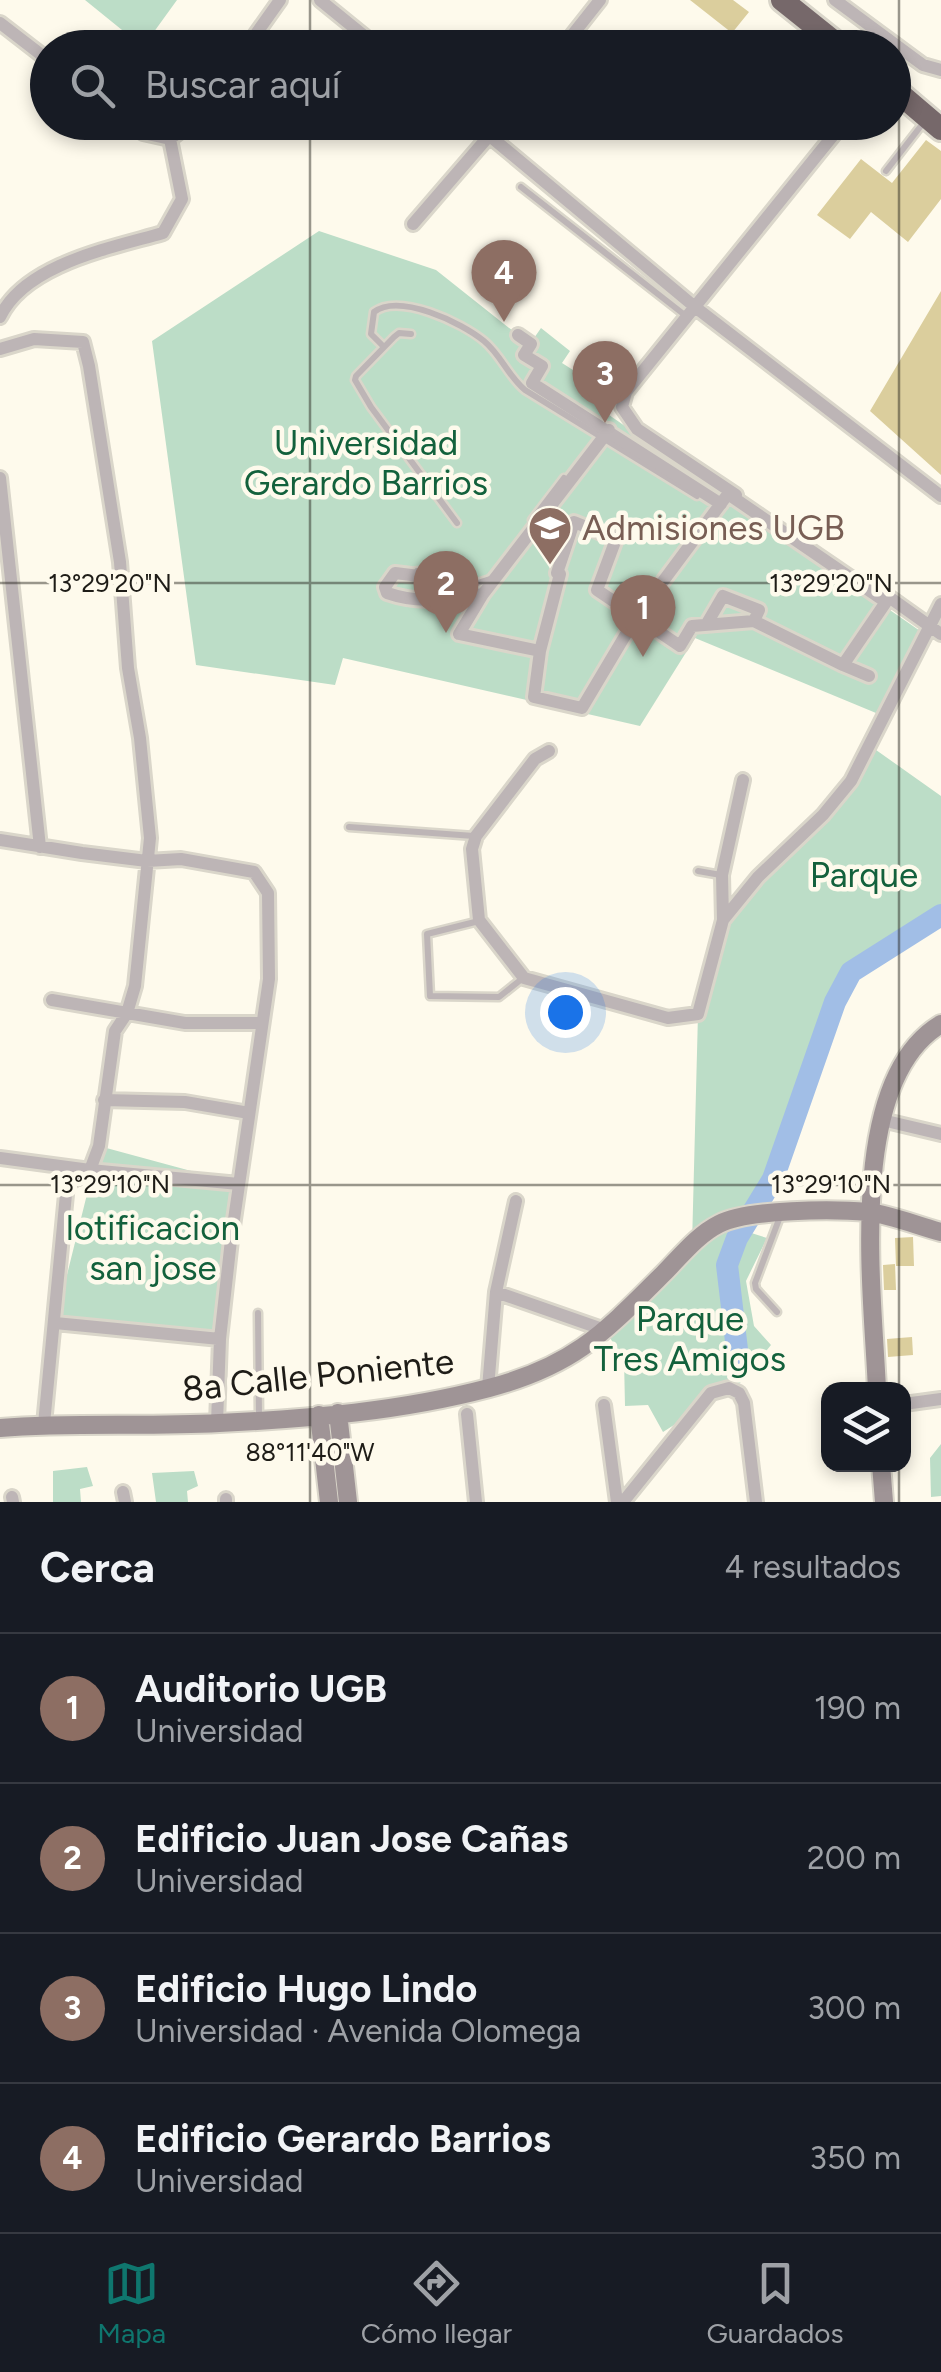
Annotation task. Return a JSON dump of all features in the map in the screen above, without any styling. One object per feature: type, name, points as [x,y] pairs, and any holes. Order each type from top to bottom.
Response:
[{"type":"highway","points":[[782,0],[820,30]]},
{"type":"highway","points":[[911,103],[934,123]]},
{"type":"street","points":[[259,30],[280,0]]},
{"type":"street","points":[[320,0],[358,30]]},
{"type":"street","points":[[576,30],[600,0]]},
{"type":"street","points":[[836,0],[877,30]]},
{"type":"street","points":[[0,23],[30,46]]},
{"type":"street","points":[[911,55],[941,70]]},
{"type":"street","points":[[0,317],[14,296],[38,276],[100,251],[163,233],[182,198],[170,140]]},
{"type":"street","points":[[413,224],[486,140]]},
{"type":"street","points":[[495,140],[691,312],[941,496]]},
{"type":"street","points":[[830,140],[626,392],[622,406],[637,429],[941,634]]},
{"type":"street","points":[[518,335],[531,344],[524,355],[542,366],[532,383],[716,507]]},
{"type":"street","points":[[0,349],[34,339],[58,339],[82,342],[86,354],[120,562],[128,668],[150,838],[137,971],[127,1013],[115,1031],[99,1146],[90,1170],[67,1184],[44,1424]]},
{"type":"street","points":[[540,652],[460,634],[482,594],[604,434]]},
{"type":"street","points":[[0,478],[40,847]]},
{"type":"street","points":[[843,665],[886,602],[728,494],[635,619],[582,708],[534,697],[557,574],[574,522],[616,539],[597,590],[635,619],[680,646],[692,626],[754,621],[843,665],[868,676]]},
{"type":"street","points":[[447,595],[419,576],[395,574],[387,590],[414,602],[447,595],[482,594]]},
{"type":"street","points":[[706,625],[723,596],[759,610],[754,621]]},
{"type":"street","points":[[724,920],[758,877],[823,815],[851,781],[941,604]]},
{"type":"street","points":[[549,751],[535,759],[476,836],[472,849],[479,920],[524,978],[668,1018],[698,1014],[724,920],[722,875],[742,780]]},
{"type":"street","points":[[0,840],[147,862],[181,859],[254,872],[268,893],[269,979],[220,1339],[217,1423]]},
{"type":"street","points":[[52,1000],[184,1023],[262,1023]]},
{"type":"street","points":[[877,1382],[870,1212],[873,1162],[901,1062],[941,1024]]},
{"type":"street","points":[[104,1100],[185,1102],[249,1113]]},
{"type":"street","points":[[882,1120],[941,1134]]},
{"type":"street","points":[[0,1158],[239,1184]]},
{"type":"street","points":[[488,1388],[496,1292],[516,1201]]},
{"type":"street","name":"8a Calle Poniente","points":[[0,1428],[258,1420],[328,1414],[488,1388],[551,1368],[605,1330],[705,1232],[736,1217],[870,1212],[941,1232]]},
{"type":"street","points":[[496,1292],[605,1330]]},
{"type":"street","points":[[54,1323],[220,1339]]},
{"type":"street","points":[[620,1502],[711,1393],[728,1388],[738,1393],[744,1404],[756,1502]]},
{"type":"street","points":[[911,1403],[941,1400]]},
{"type":"street","points":[[604,1405],[620,1502]]},
{"type":"street","points":[[328,1414],[329,1502]]},
{"type":"street","points":[[328,1414],[348,1502]]},
{"type":"street","points":[[466,1414],[476,1502]]},
{"type":"street","points":[[882,1472],[884,1502]]},
{"type":"lane","points":[[886,171],[934,123]]},
{"type":"lane","points":[[521,188],[691,312]]},
{"type":"lane","points":[[384,347],[371,334],[374,312],[384,304],[409,304],[468,330],[486,342],[520,386],[604,434],[496,573],[487,582],[447,595]]},
{"type":"lane","points":[[411,334],[399,333],[384,347],[356,376],[357,386],[457,523]]},
{"type":"lane","points":[[716,507],[720,484]]},
{"type":"lane","points":[[349,827],[476,836]]},
{"type":"lane","points":[[698,871],[722,875]]},
{"type":"lane","points":[[479,920],[427,934],[430,996],[500,997],[524,978]]},
{"type":"lane","points":[[776,1213],[755,1283],[777,1312]]},
{"type":"lane","points":[[258,1314],[258,1420]]},
{"type":"green space","points":[[85,0],[177,0],[155,30],[122,30]]},
{"type":"green space","name":"Universidad Gerardo Barrios","points":[[319,231],[436,270],[518,335],[532,341],[541,328],[570,351],[562,363],[609,393],[599,408],[923,633],[876,713],[695,638],[640,726],[343,658],[335,685],[196,665],[152,341]]},
{"type":"green space","name":"Parque","points":[[869,745],[941,796],[941,916],[851,972],[773,1179],[726,1225],[767,1238],[746,1281],[754,1326],[771,1345],[740,1383],[663,1432],[648,1405],[625,1406],[624,1360],[605,1330],[692,1245],[698,1014],[733,907],[792,847]]},
{"type":"green space","name":"lotificacion san jose","points":[[99,1146],[239,1184],[220,1339],[55,1323]]},
{"type":"green space","points":[[941,1444],[941,1496],[931,1497],[930,1458]]},
{"type":"green space","points":[[87,1467],[93,1486],[80,1489],[81,1502],[53,1502],[53,1471]]},
{"type":"green space","points":[[194,1471],[198,1486],[187,1491],[188,1502],[156,1502],[152,1473]]},
{"type":"building","points":[[690,0],[733,0],[749,12],[734,30],[728,30]]},
{"type":"building","points":[[926,140],[941,151],[941,199],[908,242],[871,212],[850,239],[817,215],[861,159],[892,183]]},
{"type":"building","points":[[941,291],[941,475],[870,411]]},
{"type":"building","points":[[913,1237],[914,1266],[896,1266],[895,1238]]},
{"type":"building","points":[[895,1264],[896,1290],[884,1290],[883,1265]]},
{"type":"building","points":[[912,1337],[913,1355],[888,1357],[887,1339]]},
{"type":"waterway","points":[[738,1358],[727,1265],[737,1238],[773,1179],[835,1002],[851,972],[941,915]]},
{"type":"place","name":"Edificio Gerardo Barrios","points":[[504,322]]},
{"type":"place","name":"Edificio Hugo Lindo","points":[[605,423]]},
{"type":"place","name":"Admisiones UGB","points":[[550,566]]},
{"type":"place","name":"Edificio Juan Jose Cañas","points":[[446,633]]},
{"type":"place","name":"Auditorio UGB","points":[[643,657]]},
{"type":"park label","name":"Parque Tres Amigos","points":[[690,1339]]}]
